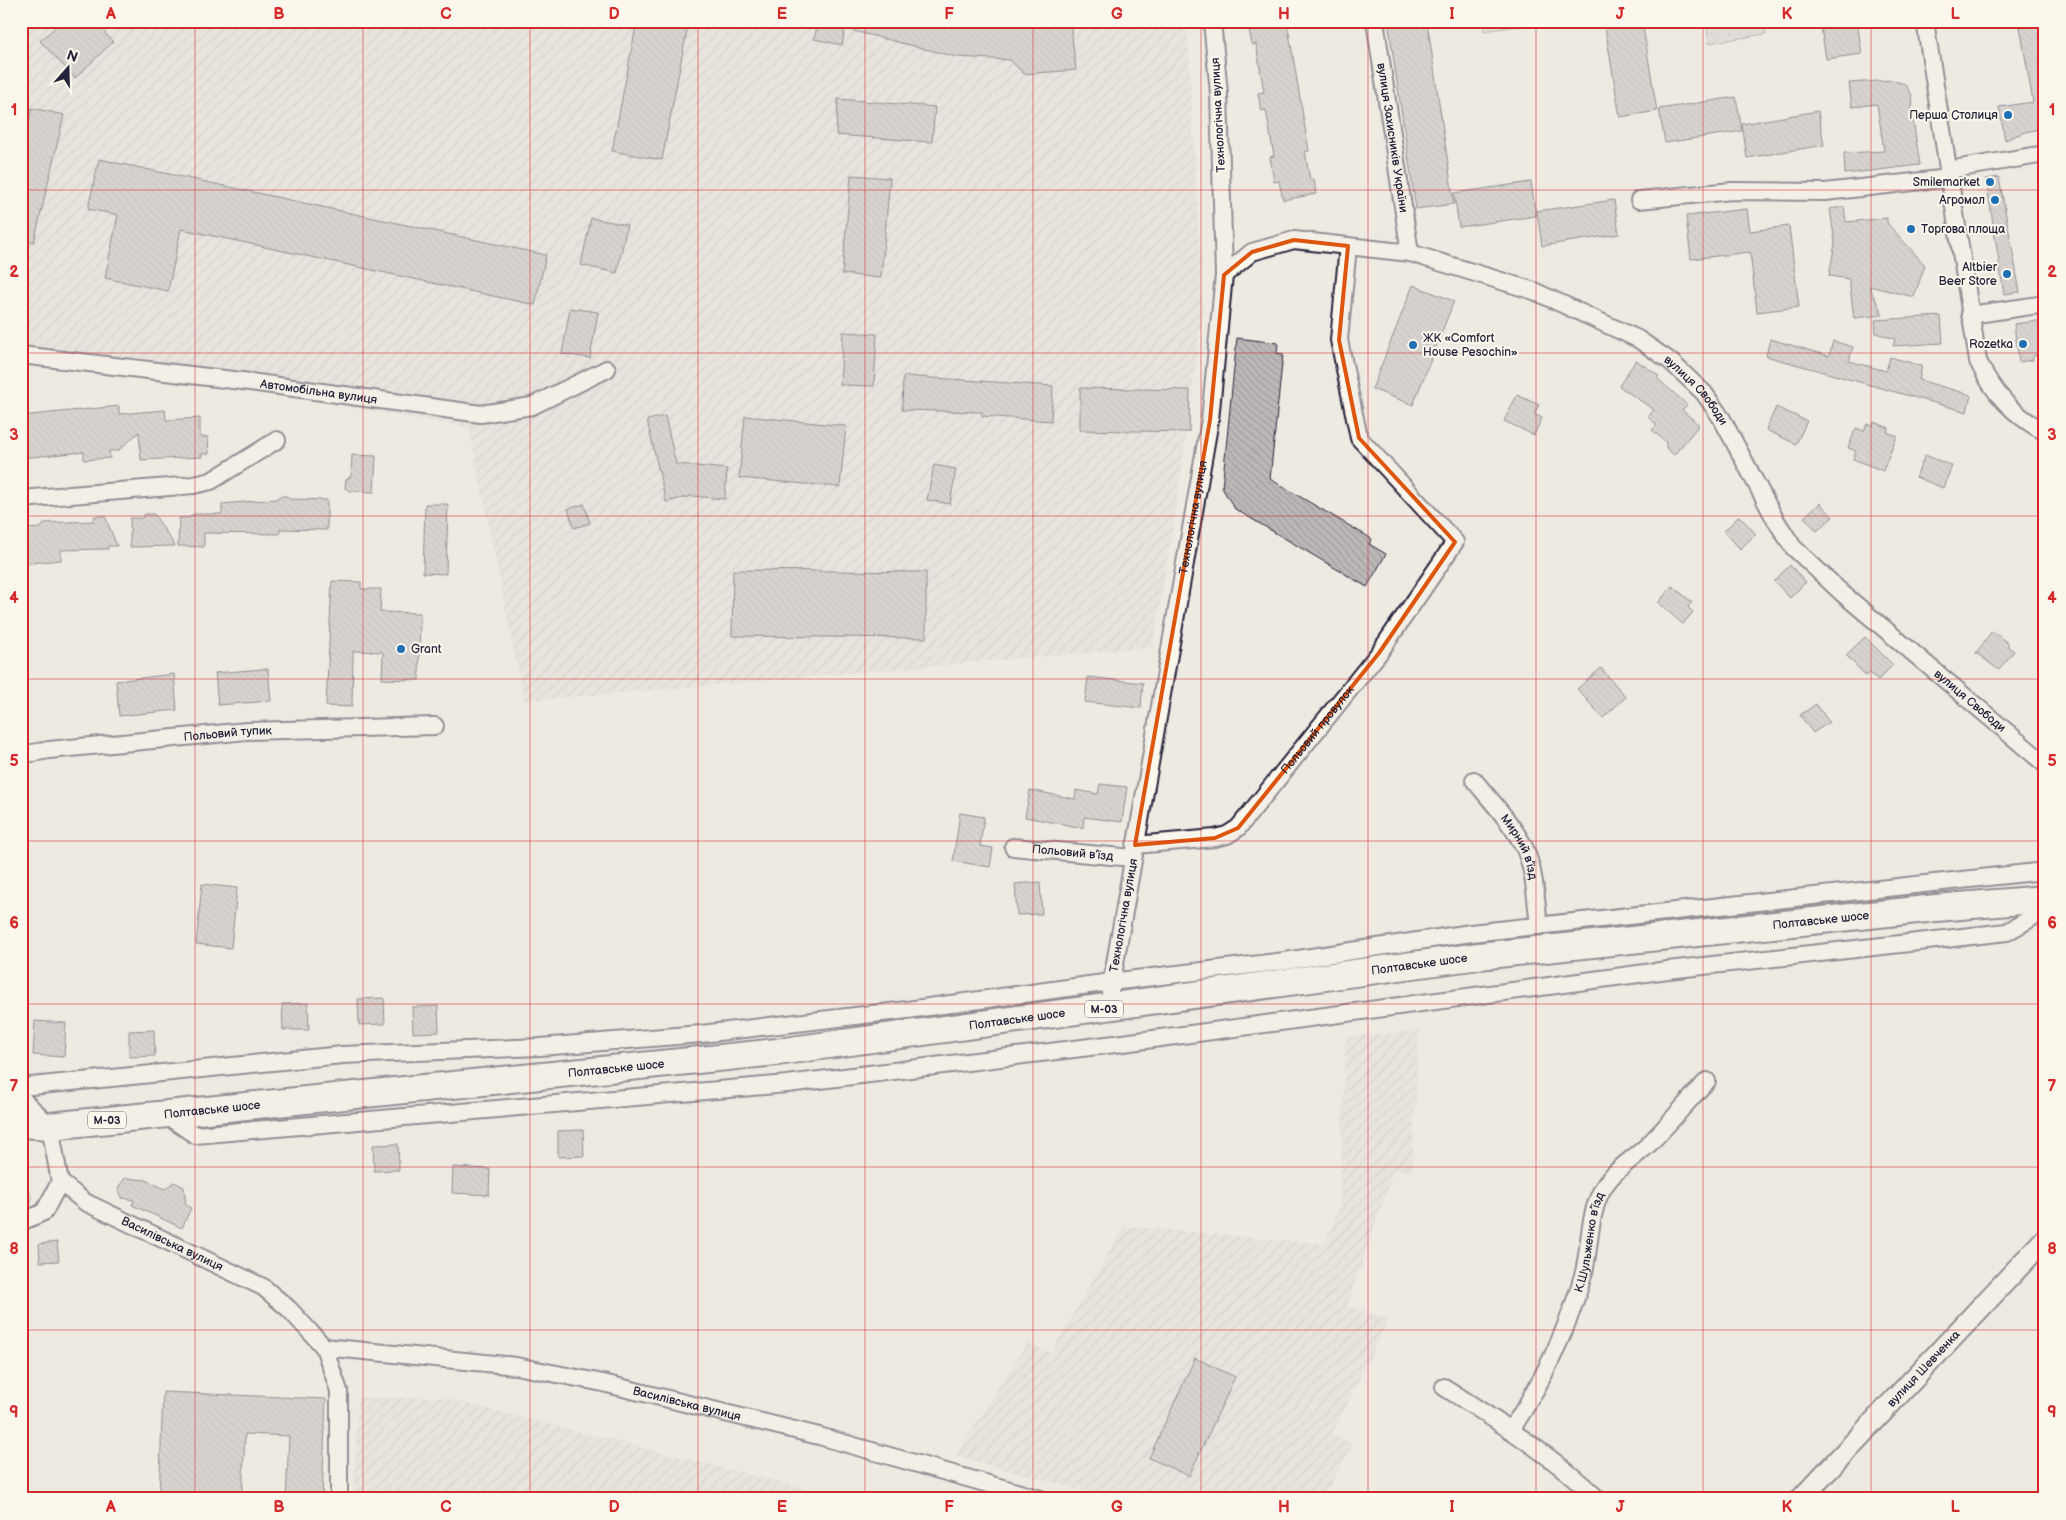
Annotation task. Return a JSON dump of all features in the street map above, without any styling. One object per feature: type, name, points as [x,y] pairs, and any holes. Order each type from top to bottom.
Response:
[{"type":"highway","name":"Полтавське шосе","points":[[50,1126],[777,1052],[1479,956],[1936,908],[2045,899]]},
{"type":"highway","name":"М-03","points":[[21,1124],[50,1126]]},
{"type":"highway","name":"М-03","points":[[21,1136],[50,1126]]},
{"type":"street","name":"Технологічна вулиця","points":[[1108,1008],[1210,420],[1224,275],[1219,93],[1212,21]]},
{"type":"street","name":"вулиця Захисників України","points":[[1375,21],[1410,253]]},
{"type":"street","points":[[1925,21],[1978,361],[1986,380],[2012,411],[2045,432]]},
{"type":"street","points":[[1639,200],[1732,191],[1825,192],[1949,174],[2045,154]]},
{"type":"street","name":"вулиця Свободи","points":[[1224,275],[1252,252],[1294,240],[1410,253],[1534,290],[1638,339],[1670,361],[1704,392],[1722,420],[1774,519],[1793,547],[1842,593],[2045,764]]},
{"type":"street","name":"Польовий провулок","points":[[1134,852],[1215,838],[1227,835],[1238,828],[1379,653],[1456,542],[1359,438],[1339,340],[1348,246]]},
{"type":"street","points":[[1970,315],[2045,304]]},
{"type":"street","name":"Автомобільна вулиця","points":[[21,356],[250,382],[481,414],[532,406],[607,368]]},
{"type":"street","points":[[21,499],[194,485],[211,481],[277,440]]},
{"type":"street","name":"Польовий тупик","points":[[21,755],[49,750],[247,731],[435,726]]},
{"type":"street","name":"Мирний в’їзд","points":[[1474,780],[1525,849],[1532,878],[1539,926]]},
{"type":"street","name":"Польовий в’їзд","points":[[1013,847],[1134,852]]},
{"type":"street","points":[[21,1087],[342,1055],[540,1048],[701,1034],[907,1010],[1111,982],[1285,961],[1472,933],[2045,871]]},
{"type":"street","points":[[164,1114],[195,1135],[787,1084],[1123,1043],[1668,970],[2007,932],[2045,910]]},
{"type":"street","name":"К.Шульженко в’їзд","points":[[1511,1430],[1556,1353],[1584,1270],[1601,1191],[1610,1177],[1647,1145],[1706,1080]]},
{"type":"street","points":[[21,1098],[50,1126],[60,1182],[44,1212],[21,1222]]},
{"type":"street","name":"Василівська вулиця","points":[[60,1182],[85,1202],[263,1286],[289,1309],[324,1346],[339,1391],[339,1499]]},
{"type":"street","name":"вулиця Шевченка","points":[[1801,1499],[2045,1239]]},
{"type":"street","name":"Василівська вулиця","points":[[324,1346],[507,1365],[603,1383],[819,1436],[1041,1499]]},
{"type":"street","points":[[1444,1387],[1511,1430],[1581,1482],[1598,1499]]},
{"type":"highlighted area","points":[[1294,240],[1348,246],[1339,340],[1359,438],[1455,542],[1379,653],[1238,828],[1215,838],[1135,845],[1210,420],[1224,275],[1252,252]]},
{"type":"shaded area","points":[[21,21],[1187,21],[1203,311],[1176,509],[1153,647],[524,701],[469,428],[21,350]]},
{"type":"shaded area","points":[[1483,21],[1549,21],[1549,22],[1484,31]]},
{"type":"shaded area","points":[[1706,21],[1764,21],[1766,34],[1709,43]]},
{"type":"shaded area","points":[[1419,1031],[1412,1171],[1394,1170],[1347,1306],[1389,1319],[1332,1434],[1353,1445],[1322,1499],[1114,1499],[955,1456],[1027,1343],[1051,1353],[1124,1226],[1325,1244],[1339,1208],[1346,1037]]},
{"type":"shaded area","points":[[21,1185],[29,1190],[32,1198],[31,1204],[21,1209]]},
{"type":"shaded area","points":[[441,1397],[847,1499],[353,1499],[358,1398]]},
{"type":"building","points":[[62,21],[94,21],[113,42],[75,78],[40,41]]},
{"type":"building","points":[[637,21],[670,21],[688,25],[662,160],[612,151]]},
{"type":"building","points":[[834,21],[1070,21],[1076,70],[1024,74],[1010,60],[957,57],[834,26]]},
{"type":"building","points":[[1252,21],[1287,21],[1309,151],[1305,152],[1310,180],[1314,179],[1316,194],[1283,200],[1279,181],[1274,182],[1270,157],[1274,156],[1266,110],[1261,111],[1258,93],[1264,92],[1256,44],[1252,45],[1249,29],[1253,29]]},
{"type":"building","points":[[1388,21],[1427,21],[1454,204],[1416,209]]},
{"type":"building","points":[[1604,21],[1642,21],[1657,111],[1620,117]]},
{"type":"building","points":[[1820,21],[1857,21],[1862,54],[1826,59]]},
{"type":"building","points":[[2019,21],[2045,21],[2045,128],[2025,132],[2005,140],[1999,107],[2033,102]]},
{"type":"building","points":[[818,23],[845,29],[842,45],[814,39]]},
{"type":"building","points":[[1892,80],[1905,84],[1912,95],[1913,106],[1911,107],[1920,165],[1845,174],[1844,153],[1884,151],[1877,104],[1852,107],[1849,83]]},
{"type":"building","points":[[1736,97],[1742,131],[1665,143],[1659,109]]},
{"type":"building","points":[[838,99],[935,107],[932,142],[836,135]]},
{"type":"building","points":[[32,108],[64,115],[34,242],[21,239],[21,155]]},
{"type":"building","points":[[1818,111],[1824,145],[1747,158],[1742,124]]},
{"type":"building","points":[[99,159],[546,255],[535,305],[181,229],[168,291],[105,278],[118,215],[88,209]]},
{"type":"building","points":[[851,175],[890,178],[881,278],[842,274]]},
{"type":"building","points":[[1999,177],[2020,292],[2004,294],[1986,179]]},
{"type":"building","points":[[1531,182],[1536,216],[1459,227],[1454,193]]},
{"type":"building","points":[[1614,200],[1619,234],[1542,246],[1537,211]]},
{"type":"building","points":[[1844,207],[1846,222],[1887,218],[1887,223],[1925,265],[1914,297],[1869,286],[1883,315],[1854,318],[1849,279],[1829,276],[1835,243],[1830,209]]},
{"type":"building","points":[[1747,209],[1750,231],[1789,226],[1799,307],[1757,312],[1750,252],[1691,259],[1686,216]]},
{"type":"building","points":[[591,218],[627,225],[617,273],[581,265]]},
{"type":"building","name":"ЖК «Comfort House Pesochin»","points":[[1413,285],[1454,301],[1413,405],[1372,389]]},
{"type":"building","points":[[570,308],[598,312],[590,358],[562,354]]},
{"type":"building","points":[[1941,316],[1943,343],[1893,346],[1895,339],[1876,333],[1875,320]]},
{"type":"building","points":[[2045,320],[2045,354],[2033,356],[2033,360],[2019,362],[2014,324]]},
{"type":"building","points":[[843,332],[877,334],[874,386],[840,385]]},
{"type":"building","points":[[1237,338],[1278,343],[1277,353],[1283,354],[1270,479],[1372,539],[1369,544],[1386,554],[1367,587],[1235,509],[1222,488]]},
{"type":"building","points":[[1770,339],[1829,356],[1833,341],[1853,347],[1849,361],[1886,371],[1890,357],[1922,366],[1919,380],[1971,395],[1967,412],[1766,356]]},
{"type":"building","points":[[1636,360],[1659,376],[1657,378],[1687,405],[1682,410],[1699,425],[1674,455],[1666,448],[1666,442],[1652,430],[1657,425],[1648,417],[1654,410],[1619,386]]},
{"type":"building","points":[[903,376],[1053,386],[1051,421],[982,416],[982,412],[902,410]]},
{"type":"building","points":[[1080,388],[1190,390],[1189,432],[1080,430]]},
{"type":"building","points":[[1517,395],[1539,405],[1534,414],[1542,418],[1534,435],[1504,421]]},
{"type":"building","points":[[119,406],[119,414],[165,410],[166,420],[200,418],[200,437],[208,437],[209,454],[201,454],[202,457],[141,460],[139,432],[118,451],[109,451],[110,458],[84,460],[84,452],[21,458],[21,416]]},
{"type":"building","points":[[1776,407],[1807,421],[1796,444],[1766,430]]},
{"type":"building","points":[[665,416],[676,464],[727,469],[725,499],[692,496],[666,502],[647,420]]},
{"type":"building","points":[[745,416],[846,426],[840,487],[739,478]]},
{"type":"building","points":[[1874,422],[1889,428],[1887,432],[1897,436],[1883,471],[1853,459],[1856,451],[1848,448],[1856,428],[1864,431],[1867,424],[1873,426]]},
{"type":"building","points":[[352,455],[376,456],[374,492],[350,491],[345,488],[346,480],[351,476]]},
{"type":"building","points":[[1925,455],[1952,466],[1943,488],[1916,477]]},
{"type":"building","points":[[934,465],[956,469],[950,504],[927,500]]},
{"type":"building","points":[[280,496],[287,496],[290,499],[327,500],[327,530],[280,529],[280,534],[204,533],[204,547],[178,546],[179,518],[189,518],[193,514],[222,514],[222,504],[276,499]]},
{"type":"building","points":[[1820,503],[1833,517],[1817,531],[1804,517]]},
{"type":"building","points":[[425,504],[448,504],[446,574],[423,573]]},
{"type":"building","points":[[584,504],[590,523],[574,528],[568,509]]},
{"type":"building","points":[[145,514],[154,514],[175,546],[130,547],[130,518],[142,518]]},
{"type":"building","points":[[95,516],[105,516],[117,546],[108,546],[108,549],[61,550],[61,560],[21,564],[21,529],[41,528],[44,523],[93,521]]},
{"type":"building","points":[[1739,516],[1756,534],[1740,549],[1724,531]]},
{"type":"building","points":[[1790,565],[1806,582],[1790,598],[1774,581]]},
{"type":"building","points":[[733,570],[926,572],[926,638],[732,636]]},
{"type":"building","points":[[332,581],[361,582],[361,589],[381,589],[380,612],[420,613],[419,680],[382,679],[383,652],[353,651],[352,707],[326,706]]},
{"type":"building","points":[[1672,586],[1692,602],[1688,607],[1693,612],[1683,624],[1658,603]]},
{"type":"building","points":[[1992,631],[2009,644],[2007,646],[2014,651],[1999,670],[1976,653]]},
{"type":"building","points":[[1865,637],[1893,665],[1878,680],[1870,673],[1866,676],[1846,655]]},
{"type":"building","points":[[1601,668],[1626,697],[1603,718],[1577,689]]},
{"type":"building","points":[[268,669],[271,701],[218,705],[215,673]]},
{"type":"building","points":[[174,674],[177,710],[119,716],[116,681]]},
{"type":"building","points":[[1088,677],[1143,683],[1141,708],[1085,702]]},
{"type":"building","points":[[1816,704],[1829,722],[1813,733],[1800,715]]},
{"type":"building","points":[[1100,784],[1127,787],[1122,822],[1084,817],[1083,828],[1025,817],[1030,790],[1075,799],[1076,790],[1098,794]]},
{"type":"building","points":[[960,813],[984,817],[980,846],[993,848],[990,867],[953,861]]},
{"type":"building","points":[[1040,882],[1042,914],[1017,915],[1015,884]]},
{"type":"building","points":[[202,884],[237,888],[231,948],[196,944]]},
{"type":"building","points":[[384,998],[385,1024],[359,1025],[358,999]]},
{"type":"building","points":[[308,1003],[309,1030],[283,1030],[282,1004]]},
{"type":"building","points":[[438,1006],[439,1032],[413,1033],[412,1007]]},
{"type":"building","points":[[35,1021],[66,1023],[64,1057],[33,1055]]},
{"type":"building","points":[[154,1030],[155,1056],[129,1057],[129,1031]]},
{"type":"building","points":[[583,1130],[584,1156],[558,1157],[558,1131]]},
{"type":"building","points":[[398,1144],[399,1170],[374,1171],[373,1145]]},
{"type":"building","points":[[453,1167],[490,1169],[489,1195],[452,1193]]},
{"type":"building","points":[[125,1178],[146,1180],[165,1189],[174,1182],[184,1187],[186,1205],[191,1208],[182,1228],[132,1205],[134,1200],[122,1198],[118,1188]]},
{"type":"building","points":[[57,1242],[59,1261],[40,1262],[39,1244]]},
{"type":"building","points":[[1195,1358],[1235,1377],[1189,1476],[1149,1458]]},
{"type":"building","points":[[163,1392],[326,1399],[322,1499],[286,1499],[289,1436],[245,1434],[242,1499],[159,1499]]},
{"type":"place","name":"Перша Столиця","points":[[2008,115]]},
{"type":"place","name":"Smilemarket","points":[[1990,182]]},
{"type":"place","name":"Агромол","points":[[1995,200]]},
{"type":"place","name":"Торгова площа","points":[[1911,229]]},
{"type":"place","name":"Altbier Beer Store","points":[[2007,274]]},
{"type":"place","name":"Rozetka","points":[[2023,344]]},
{"type":"place","name":"ЖК «Comfort House Pesochin»","points":[[1413,345]]},
{"type":"place","name":"Grant","points":[[401,649]]}]
